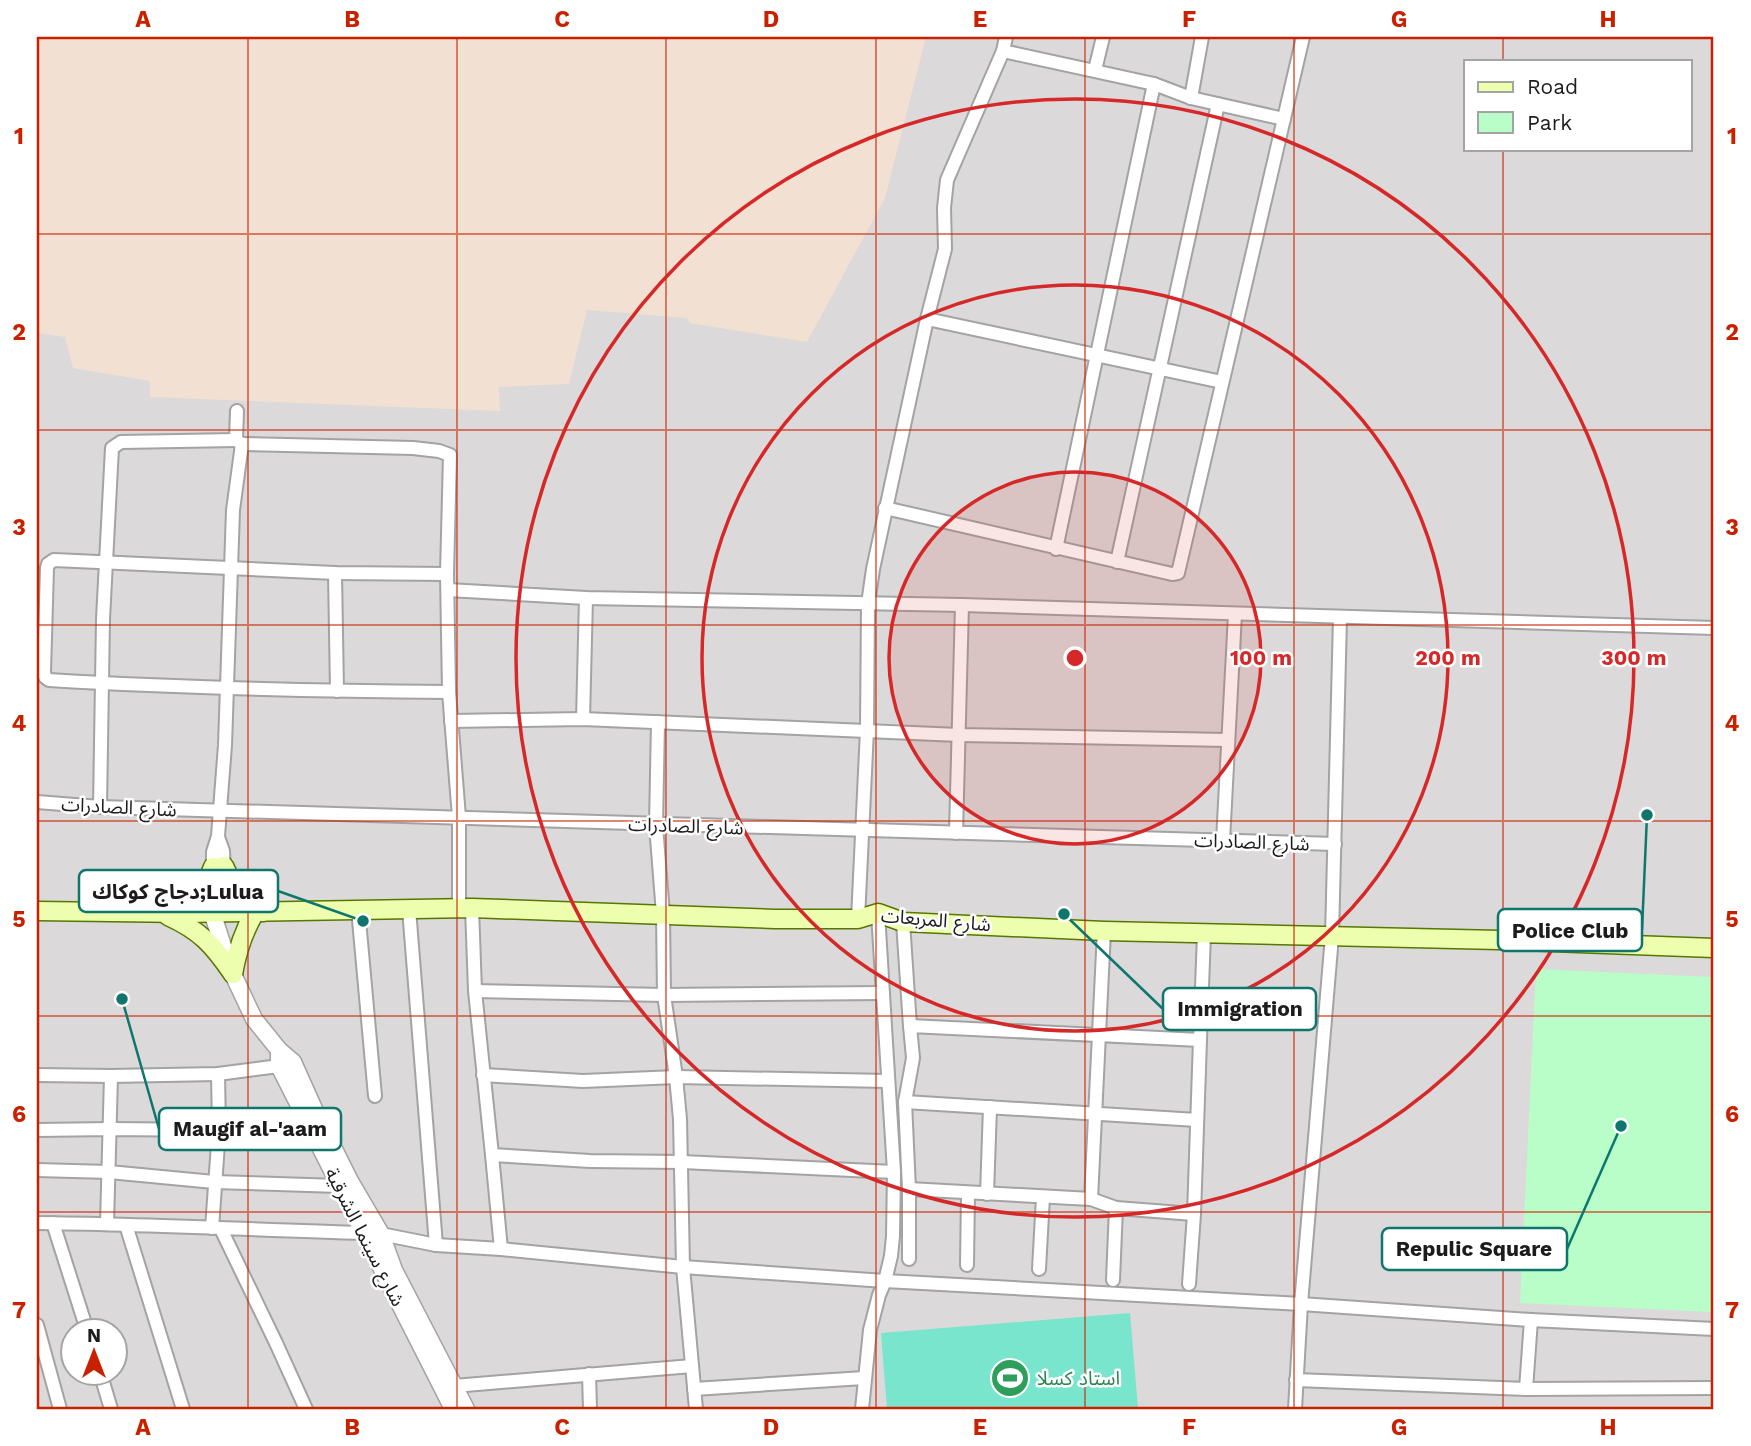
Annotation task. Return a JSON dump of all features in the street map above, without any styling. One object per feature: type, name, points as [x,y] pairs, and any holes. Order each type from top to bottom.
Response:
[{"type":"main road","points":[[159,912],[177,909],[194,899],[218,867],[259,912],[244,931],[231,971]]},
{"type":"main road","name":"شارع المربعات","points":[[37,911],[466,909],[775,919],[858,919],[878,913],[903,922],[1104,931],[1714,948]]},
{"type":"main road","points":[[159,912],[189,925],[214,947],[231,971]]},
{"type":"street","points":[[858,919],[867,730],[868,604],[873,569],[927,319],[946,249],[944,208],[947,180],[1003,51],[1006,37]]},
{"type":"street","points":[[1095,70],[1103,37]]},
{"type":"street","points":[[1191,97],[1202,37]]},
{"type":"street","points":[[886,508],[1056,549],[1172,574],[1178,573],[1303,37]]},
{"type":"street","points":[[1003,51],[1154,84],[1191,97],[1284,119]]},
{"type":"street","points":[[1056,549],[1154,84]]},
{"type":"street","points":[[1117,562],[1218,104]]},
{"type":"street","points":[[927,319],[1222,382]]},
{"type":"street","points":[[231,971],[219,912],[218,867],[213,852],[218,836],[228,687],[233,510],[239,442],[237,411]]},
{"type":"street","points":[[100,807],[105,562],[112,448],[121,442],[239,442],[413,448],[450,455],[447,574],[449,692],[466,909],[500,1249]]},
{"type":"street","points":[[447,574],[335,573],[54,559],[48,564],[44,672],[49,680],[102,683],[449,692]]},
{"type":"street","points":[[335,573],[337,691]]},
{"type":"street","points":[[448,590],[586,598],[962,605],[1714,628]]},
{"type":"street","points":[[583,719],[586,598]]},
{"type":"street","points":[[956,834],[962,605]]},
{"type":"street","points":[[1223,841],[1235,614]]},
{"type":"street","points":[[1295,1409],[1301,1304],[1332,936],[1340,618]]},
{"type":"street","points":[[451,721],[583,719],[960,735],[1228,740]]},
{"type":"street","points":[[658,722],[656,825],[663,914],[664,995],[676,1077],[682,1162],[683,1267],[696,1409]]},
{"type":"street","name":"شارع الصادرات","points":[[37,802],[220,811],[1335,844]]},
{"type":"street","points":[[358,909],[376,1097]]},
{"type":"street","points":[[409,909],[436,1245]]},
{"type":"street","points":[[862,1409],[870,1330],[885,1281],[893,1236],[894,1172],[878,913]]},
{"type":"street","points":[[903,922],[913,1058],[905,1102],[909,1259]]},
{"type":"street","points":[[1091,1199],[1104,931]]},
{"type":"street","points":[[1189,1284],[1204,934]]},
{"type":"street","name":"شارع سينما الشرقية","points":[[231,971],[254,1019],[284,1060],[318,1129],[350,1181],[373,1234],[384,1276],[453,1409]]},
{"type":"street","points":[[475,991],[664,995],[883,993]]},
{"type":"street","points":[[910,1026],[1200,1040]]},
{"type":"street","points":[[37,1075],[218,1074],[284,1060]]},
{"type":"street","points":[[218,1074],[219,1130],[214,1182],[216,1229],[276,1343],[306,1409]]},
{"type":"street","points":[[483,1075],[583,1081],[676,1077],[888,1081]]},
{"type":"street","points":[[107,1224],[111,1076]]},
{"type":"street","points":[[905,1102],[1197,1120]]},
{"type":"street","points":[[988,1194],[990,1107]]},
{"type":"street","points":[[37,1130],[219,1130],[288,1134],[318,1129]]},
{"type":"street","name":"شارع سينما الشرقية","points":[[318,1129],[339,1186],[373,1234],[394,1270],[466,1409]]},
{"type":"street","points":[[492,1155],[894,1172]]},
{"type":"street","points":[[37,1170],[109,1172],[214,1182],[339,1186]]},
{"type":"street","points":[[909,1189],[1091,1199],[1116,1208],[1194,1214]]},
{"type":"street","points":[[967,1265],[968,1193]]},
{"type":"street","points":[[1040,1269],[1043,1197]]},
{"type":"street","points":[[1113,1280],[1116,1208]]},
{"type":"street","points":[[37,1223],[373,1234],[436,1245],[683,1267],[1714,1329]]},
{"type":"street","points":[[53,1223],[81,1316]]},
{"type":"street","points":[[126,1225],[183,1409]]},
{"type":"street","points":[[1526,1389],[1531,1320]]},
{"type":"street","points":[[37,1325],[60,1409]]},
{"type":"street","points":[[454,1386],[692,1366]]},
{"type":"street","points":[[589,1374],[590,1409]]},
{"type":"street","points":[[694,1389],[864,1378]]},
{"type":"street","points":[[1296,1380],[1526,1389],[1714,1388]]},
{"type":"street","points":[[104,1386],[111,1409]]},
{"type":"shaded area","points":[[37,37],[1714,37],[1714,1409],[37,1409]]},
{"type":"shaded area","points":[[37,37],[926,37],[885,198],[807,342],[690,323],[687,318],[587,310],[569,384],[499,387],[500,411],[150,397],[150,381],[73,368],[65,337],[37,333]]},
{"type":"green space","points":[[1536,969],[1714,977],[1712,1312],[1520,1303]]},
{"type":"green space","name":"استاد كسلا","points":[[1130,1313],[1138,1409],[887,1409],[881,1333]]},
{"type":"place","name":"Police Club","points":[[1647,815]]},
{"type":"place","name":"Immigration","points":[[1064,914]]},
{"type":"place","name":"دجاج كوكاك;Lulua","points":[[363,921]]},
{"type":"place","name":"Maugif al-'aam","points":[[122,999]]},
{"type":"place","name":"Repulic Square","points":[[1621,1126]]},
{"type":"place","name":"استاد كسلا","points":[[1010,1378]]}]
